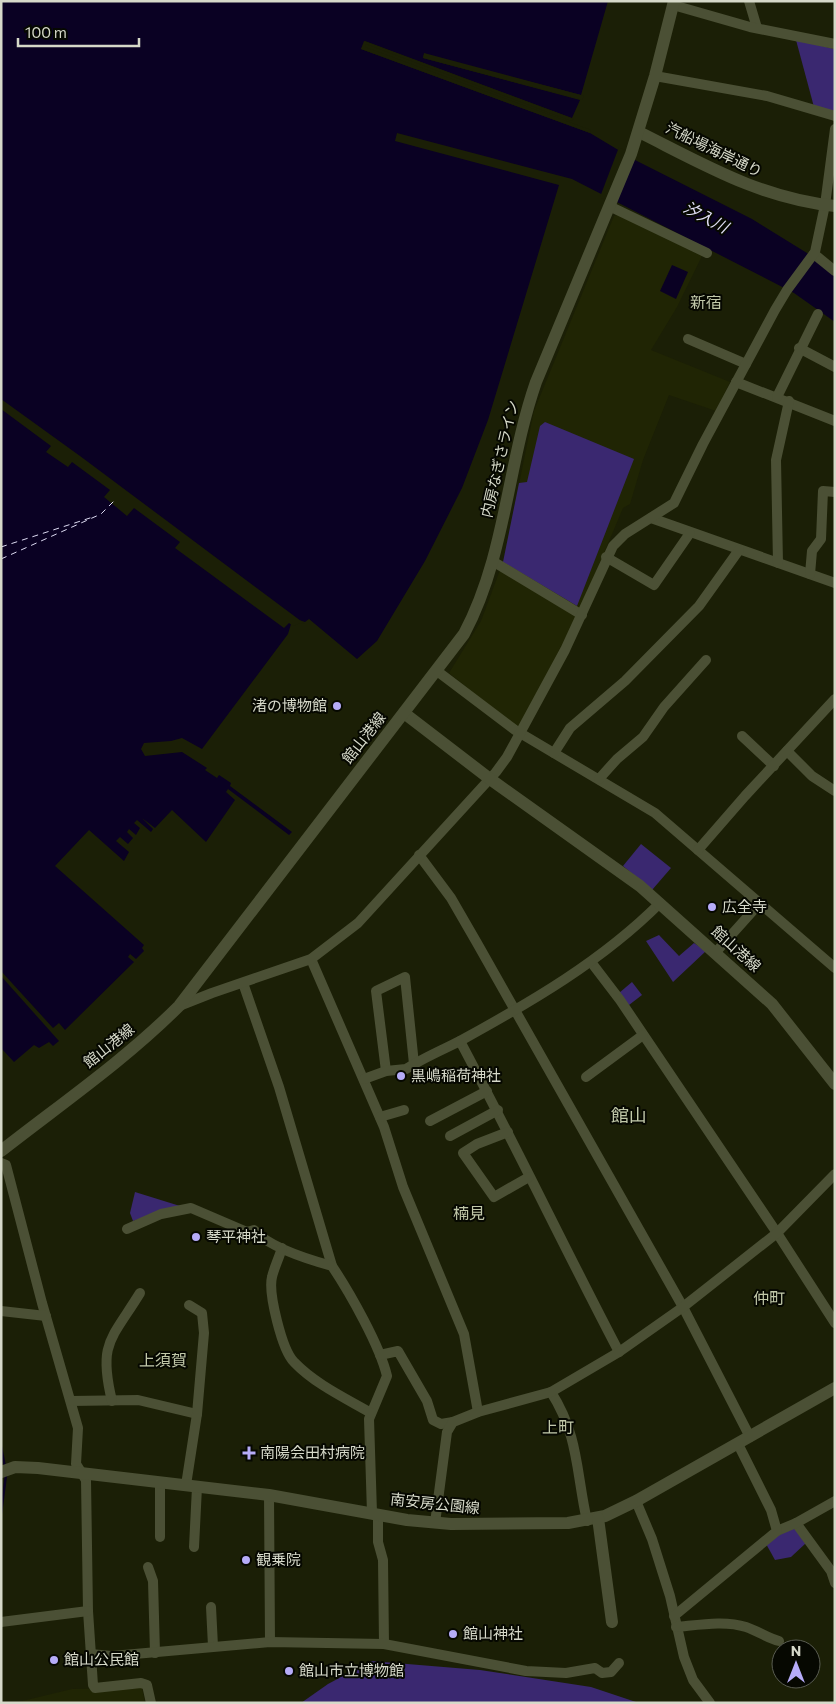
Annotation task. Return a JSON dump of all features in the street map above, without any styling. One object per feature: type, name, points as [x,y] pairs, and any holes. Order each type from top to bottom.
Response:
[{"type":"main road","name":"内房なぎさライン","points":[[404,713],[437,671],[472,619],[494,562],[523,420],[536,382],[639,132],[673,3]]},
{"type":"main road","name":"汽船場海岸通り","points":[[639,132],[746,185],[771,194],[830,205]]},
{"type":"main road","name":"館山港線","points":[[1,1151],[160,1026],[179,1006],[404,713],[490,779],[660,902],[772,1004],[835,1084]]},
{"type":"main road","name":"南安房公園線","points":[[4,1470],[38,1468],[269,1495],[435,1523],[509,1526],[592,1520],[636,1501],[835,1388]]},
{"type":"main road","points":[[592,1520],[612,1622]]},
{"type":"street","points":[[749,1],[758,28]]},
{"type":"street","points":[[673,3],[758,28],[835,44]]},
{"type":"street","points":[[655,76],[767,96],[835,116]]},
{"type":"street","points":[[179,1006],[311,959],[358,924],[490,779],[507,757],[582,615],[606,557],[616,541],[674,503],[786,290],[813,255],[830,205],[835,129]]},
{"type":"street","points":[[610,204],[707,253]]},
{"type":"street","points":[[813,255],[835,270]]},
{"type":"street","points":[[777,397],[799,348],[818,314]]},
{"type":"street","points":[[688,339],[746,364]]},
{"type":"street","points":[[799,348],[835,367]]},
{"type":"street","points":[[736,382],[789,401],[835,421]]},
{"type":"street","points":[[778,564],[776,460],[789,401]]},
{"type":"street","points":[[810,574],[812,551],[821,539],[823,491],[835,492]]},
{"type":"street","points":[[651,518],[835,583]]},
{"type":"street","points":[[606,557],[654,585],[690,533]]},
{"type":"street","points":[[554,754],[570,728],[625,681],[699,606],[739,550]]},
{"type":"street","points":[[494,562],[582,615]]},
{"type":"street","points":[[599,779],[617,759],[643,737],[664,707],[706,660]]},
{"type":"street","points":[[437,671],[554,754],[655,812],[835,968]]},
{"type":"street","points":[[698,850],[835,699]]},
{"type":"street","points":[[742,736],[774,766]]},
{"type":"street","points":[[787,752],[812,776],[835,790]]},
{"type":"street","points":[[419,855],[451,898],[683,1307],[750,1437]]},
{"type":"street","points":[[364,1079],[386,1072],[406,1069],[460,1041],[514,1009],[591,962],[632,931],[660,902]]},
{"type":"street","points":[[716,952],[759,904]]},
{"type":"street","points":[[311,959],[380,1117],[413,1212],[464,1334],[478,1412]]},
{"type":"street","points":[[591,962],[643,1035],[777,1233],[835,1323]]},
{"type":"street","points":[[386,1072],[376,991],[405,977],[414,1064]]},
{"type":"street","points":[[244,983],[279,1087],[332,1266],[343,1282],[380,1355],[387,1376],[369,1419],[375,1513],[378,1542],[383,1560],[384,1644]]},
{"type":"street","points":[[586,1077],[643,1035]]},
{"type":"street","points":[[460,1041],[498,1110],[619,1352]]},
{"type":"street","points":[[430,1121],[486,1090]]},
{"type":"street","points":[[380,1117],[404,1110]]},
{"type":"street","points":[[450,1136],[498,1110]]},
{"type":"street","points":[[508,1132],[477,1144],[463,1153],[494,1198],[530,1177]]},
{"type":"street","points":[[1,1163],[6,1165],[78,1428],[76,1464],[86,1480],[88,1611],[90,1654],[95,1688],[141,1683],[147,1685],[151,1703]]},
{"type":"street","points":[[380,1355],[398,1351],[427,1401],[433,1420],[441,1424],[551,1392],[619,1352],[683,1307],[777,1233],[835,1174]]},
{"type":"street","points":[[127,1229],[161,1214],[192,1208],[247,1232],[254,1230],[261,1238],[282,1248],[332,1266]]},
{"type":"street","points":[[282,1248],[271,1278],[281,1333],[292,1361],[314,1380],[371,1413]]},
{"type":"street","points":[[112,1401],[106,1376],[106,1353],[110,1339],[140,1293]]},
{"type":"street","points":[[189,1305],[202,1313],[204,1319],[191,1486],[194,1547]]},
{"type":"street","points":[[1,1312],[46,1316]]},
{"type":"street","points":[[551,1392],[568,1423],[575,1447],[580,1489],[592,1520]]},
{"type":"street","points":[[71,1402],[138,1400],[197,1414]]},
{"type":"street","points":[[435,1523],[446,1432],[453,1422]]},
{"type":"street","points":[[738,1444],[771,1510],[778,1531]]},
{"type":"street","points":[[160,1482],[160,1537]]},
{"type":"street","points":[[269,1495],[270,1642]]},
{"type":"street","points":[[636,1501],[652,1539],[670,1596],[684,1657],[694,1680],[710,1703]]},
{"type":"street","points":[[675,1621],[778,1531],[835,1501]]},
{"type":"street","points":[[796,1523],[831,1571],[835,1582]]},
{"type":"street","points":[[148,1567],[153,1581],[155,1653]]},
{"type":"street","points":[[211,1607],[213,1646]]},
{"type":"street","points":[[1,1622],[88,1611]]},
{"type":"street","points":[[675,1621],[731,1624],[747,1627],[774,1639]]},
{"type":"street","points":[[90,1654],[112,1656],[270,1642],[384,1644],[526,1671],[566,1673],[595,1668],[602,1673],[611,1672],[619,1663]]},
{"type":"shaded area","points":[[796,40],[835,49],[834,113],[814,107]]},
{"type":"shaded area","points":[[617,215],[702,256],[677,307],[651,350],[730,382],[716,411],[669,395],[643,460],[630,504],[623,508],[580,610],[520,726],[516,727],[449,673],[481,621],[503,562],[534,411],[614,216]]},
{"type":"shaded area","points":[[545,422],[634,459],[577,606],[503,562],[519,483],[527,482],[540,426]]},
{"type":"shaded area","points":[[641,844],[671,868],[652,890],[623,866]]},
{"type":"shaded area","points":[[659,935],[679,956],[694,943],[706,951],[673,982],[646,941]]},
{"type":"shaded area","points":[[632,982],[642,995],[629,1005],[619,993]]},
{"type":"shaded area","points":[[135,1192],[180,1206],[133,1221],[130,1213]]},
{"type":"shaded area","points":[[795,1527],[806,1543],[791,1557],[775,1560],[765,1542]]},
{"type":"shaded area","points":[[371,1661],[480,1670],[591,1687],[639,1703],[301,1703],[328,1684]]},
{"type":"shaded area","points":[[142,1688],[145,1703],[14,1703],[72,1689]]},
{"type":"water","name":"汐入川","points":[[1,1],[608,1],[581,95],[424,54],[423,58],[580,100],[572,118],[365,41],[361,49],[590,133],[635,160],[752,219],[815,258],[835,274],[835,322],[794,293],[572,179],[397,133],[395,141],[559,185],[488,420],[462,488],[425,561],[377,641],[357,659],[309,619],[305,622],[299,620],[291,624],[288,634],[202,749],[182,738],[171,741],[144,743],[141,749],[145,756],[182,752],[207,768],[205,770],[217,778],[219,775],[231,783],[230,786],[292,832],[289,835],[228,789],[226,792],[235,800],[206,842],[172,810],[155,828],[142,818],[153,829],[151,832],[137,820],[134,823],[140,828],[136,835],[129,829],[127,832],[133,838],[128,844],[120,837],[116,841],[129,852],[124,861],[89,830],[55,866],[144,945],[142,948],[144,951],[136,959],[130,954],[128,957],[134,962],[65,1030],[59,1023],[53,1028],[1,971]]},
{"type":"water","points":[[672,265],[688,272],[676,299],[660,291]]},
{"type":"water","points":[[1,976],[59,1041],[53,1046],[49,1042],[39,1048],[34,1045],[14,1062],[1,1048]]},
{"type":"pier","points":[[364,41],[574,119],[571,121],[366,44],[365,47],[591,130],[590,133],[361,49]]},
{"type":"pier","points":[[424,53],[584,96],[582,100],[423,58]]},
{"type":"pier","points":[[619,147],[626,151],[607,201],[600,197]]},
{"type":"pier","points":[[1,399],[305,624],[300,623],[293,626],[289,623],[284,628],[175,548],[180,542],[134,508],[127,516],[104,497],[110,490],[72,462],[68,467],[46,452],[51,446],[1,409]]},
{"type":"waterway","points":[[1,1447],[5,1467]]},
{"type":"waterway","points":[[1,1513],[6,1475]]},
{"type":"ferry route","points":[[1,559],[101,514],[115,500]]},
{"type":"ferry route","points":[[1,547],[93,517]]},
{"type":"place","name":"渚の博物館","points":[[337,706]]},
{"type":"place","name":"広全寺","points":[[712,907]]},
{"type":"place","name":"黒嶋稲荷神社","points":[[401,1076]]},
{"type":"place","name":"琴平神社","points":[[196,1237]]},
{"type":"place","name":"南陽会田村病院","points":[[249,1453]]},
{"type":"place","name":"観乗院","points":[[246,1560]]},
{"type":"place","name":"館山神社","points":[[453,1634]]},
{"type":"place","name":"館山公民館","points":[[54,1660]]},
{"type":"place","name":"館山市立博物館","points":[[289,1671]]},
{"type":"district","name":"新宿","points":[[706,302]]},
{"type":"district","name":"館山","points":[[629,1116]]},
{"type":"district","name":"楠見","points":[[469,1213]]},
{"type":"district","name":"仲町","points":[[769,1298]]},
{"type":"district","name":"上須賀","points":[[163,1360]]},
{"type":"district","name":"上町","points":[[558,1427]]}]
